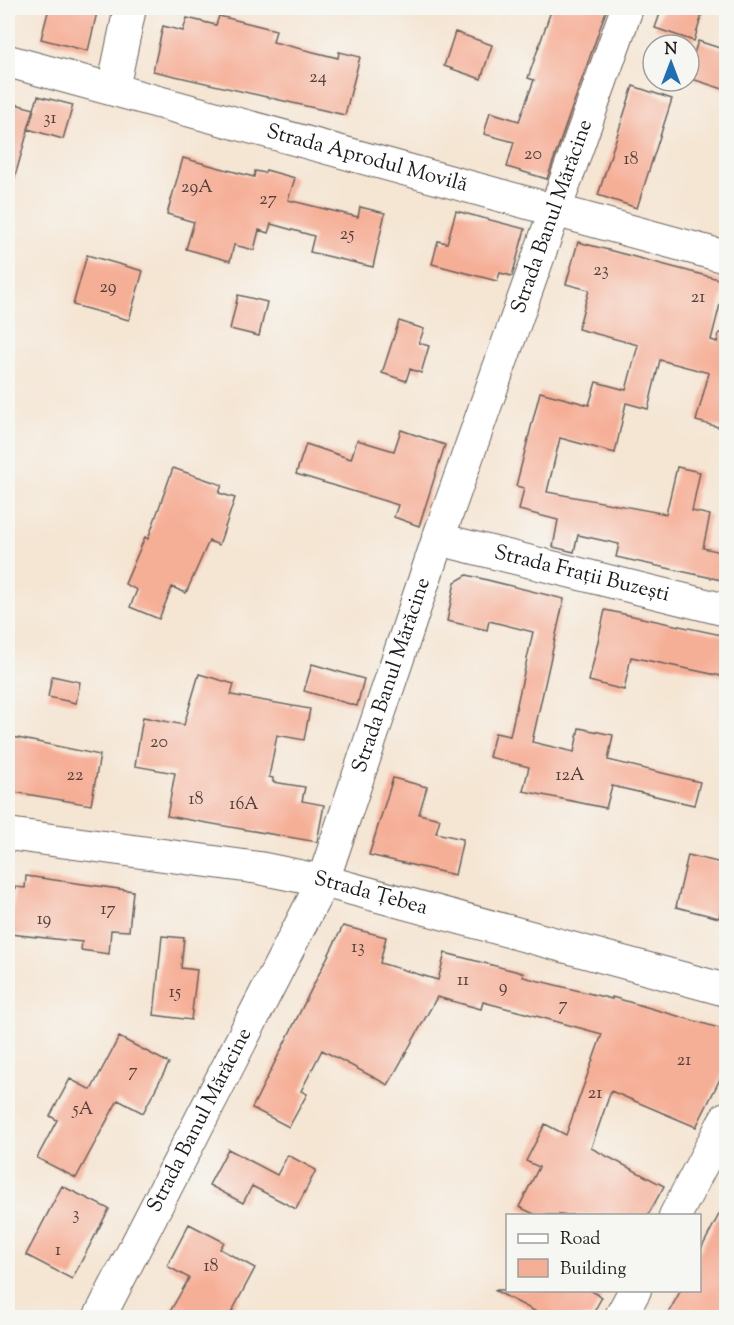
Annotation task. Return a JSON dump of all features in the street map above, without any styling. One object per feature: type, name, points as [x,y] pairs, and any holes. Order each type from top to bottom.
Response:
[{"type":"street","points":[[113,89],[130,8]]},
{"type":"street","name":"Strada Banul Mărăcine","points":[[99,1317],[322,881],[438,539],[627,8]]},
{"type":"street","name":"Strada Aprodul Movilă","points":[[8,61],[726,257]]},
{"type":"street","name":"Strada Frații Buzești","points":[[438,539],[726,610]]},
{"type":"street","name":"Strada Țebea","points":[[8,834],[260,868],[322,881],[726,990]]},
{"type":"street","points":[[676,1214],[726,1118]]},
{"type":"street","points":[[620,1317],[634,1292]]},
{"type":"building","points":[[49,8],[98,8],[88,51],[41,39]]},
{"type":"building","points":[[552,8],[607,8],[547,179],[507,167],[514,142],[484,134],[490,112],[519,121],[534,80],[528,78]]},
{"type":"building","points":[[662,8],[704,8],[696,33],[670,33],[655,28]]},
{"type":"building","points":[[219,16],[276,30],[273,42],[338,58],[339,52],[360,57],[345,115],[153,71],[163,26],[183,31],[187,18],[216,25]]},
{"type":"building","points":[[455,32],[492,45],[481,79],[444,66]]},
{"type":"building","points":[[701,42],[726,50],[726,90],[701,82]]},
{"type":"building","points":[[633,86],[641,89],[641,93],[654,93],[672,99],[637,208],[598,195]]},
{"type":"building","points":[[38,96],[73,105],[63,139],[28,129]]},
{"type":"building","points":[[8,102],[34,109],[14,180],[8,179]]},
{"type":"building","points":[[183,158],[254,177],[255,171],[265,173],[266,170],[295,178],[288,200],[358,217],[360,207],[385,213],[373,267],[310,252],[314,236],[271,224],[268,233],[259,230],[254,250],[234,245],[230,261],[186,249],[194,222],[167,214]]},
{"type":"building","points":[[456,211],[525,229],[512,276],[500,273],[497,281],[432,264],[438,241],[447,243]]},
{"type":"building","points":[[578,242],[726,281],[711,340],[717,342],[719,333],[726,334],[726,429],[696,421],[709,373],[660,360],[648,409],[626,403],[615,453],[560,438],[547,492],[666,514],[677,467],[700,472],[692,511],[710,515],[703,548],[726,553],[726,581],[616,557],[619,544],[578,535],[574,552],[553,547],[558,520],[519,510],[524,488],[516,486],[540,392],[589,405],[596,382],[626,390],[638,345],[578,329],[589,290],[566,284]]},
{"type":"building","points":[[87,255],[143,271],[129,320],[73,305]]},
{"type":"building","points":[[238,295],[267,302],[259,336],[230,329]]},
{"type":"building","points":[[399,321],[424,329],[419,343],[429,346],[421,373],[410,369],[406,381],[382,373]]},
{"type":"building","points":[[401,430],[445,445],[419,526],[394,517],[398,505],[296,474],[306,444],[351,459],[357,440],[394,451]]},
{"type":"building","points":[[173,468],[222,485],[219,493],[235,498],[219,545],[209,541],[186,593],[172,587],[159,619],[130,607],[137,590],[125,584],[145,537],[148,539]]},
{"type":"building","points":[[467,575],[564,599],[532,742],[574,752],[579,728],[613,735],[608,760],[700,782],[694,805],[612,786],[606,808],[523,791],[529,767],[489,757],[495,733],[510,736],[533,632],[489,621],[487,630],[447,621],[455,582]]},
{"type":"building","points":[[605,610],[726,636],[726,677],[631,657],[624,690],[589,681]]},
{"type":"building","points":[[312,664],[364,679],[357,706],[304,691]]},
{"type":"building","points":[[199,674],[234,684],[231,695],[310,709],[304,740],[277,735],[269,777],[273,778],[273,782],[305,787],[302,801],[324,805],[317,842],[167,816],[175,773],[135,766],[143,717],[184,725]]},
{"type":"building","points":[[52,676],[80,682],[76,703],[48,697]]},
{"type":"building","points":[[8,736],[100,755],[91,805],[8,791]]},
{"type":"building","points":[[393,778],[427,787],[419,814],[440,819],[436,833],[463,839],[455,875],[369,855]]},
{"type":"building","points":[[688,855],[726,864],[726,888],[719,918],[676,907]]},
{"type":"building","points":[[26,876],[133,891],[129,931],[111,930],[109,954],[81,950],[82,942],[10,934],[15,887],[25,888]]},
{"type":"building","points":[[343,926],[386,937],[380,963],[438,980],[445,953],[523,973],[523,977],[612,999],[612,997],[726,1030],[726,1067],[696,1127],[611,1091],[591,1148],[664,1186],[649,1214],[534,1214],[519,1207],[539,1167],[526,1161],[545,1124],[566,1135],[602,1034],[525,1013],[483,1002],[481,1009],[437,997],[388,1085],[322,1050],[301,1091],[307,1094],[289,1127],[252,1108]]},
{"type":"building","points":[[162,936],[184,938],[181,968],[197,970],[191,1020],[154,1015]]},
{"type":"building","points":[[119,1037],[169,1063],[143,1113],[118,1100],[76,1178],[37,1158],[57,1120],[50,1116],[70,1079],[91,1090]]},
{"type":"building","points":[[228,1149],[277,1175],[288,1155],[316,1170],[296,1209],[252,1186],[243,1203],[209,1185]]},
{"type":"building","points":[[62,1186],[109,1209],[72,1279],[26,1255]]},
{"type":"building","points":[[726,1201],[726,1300],[717,1317],[666,1317],[680,1292],[701,1292],[701,1249]]},
{"type":"building","points":[[189,1224],[224,1242],[220,1249],[255,1268],[229,1317],[167,1317],[189,1278],[167,1266]]},
{"type":"building","points":[[494,1290],[593,1292],[602,1297],[591,1317],[546,1317]]}]
